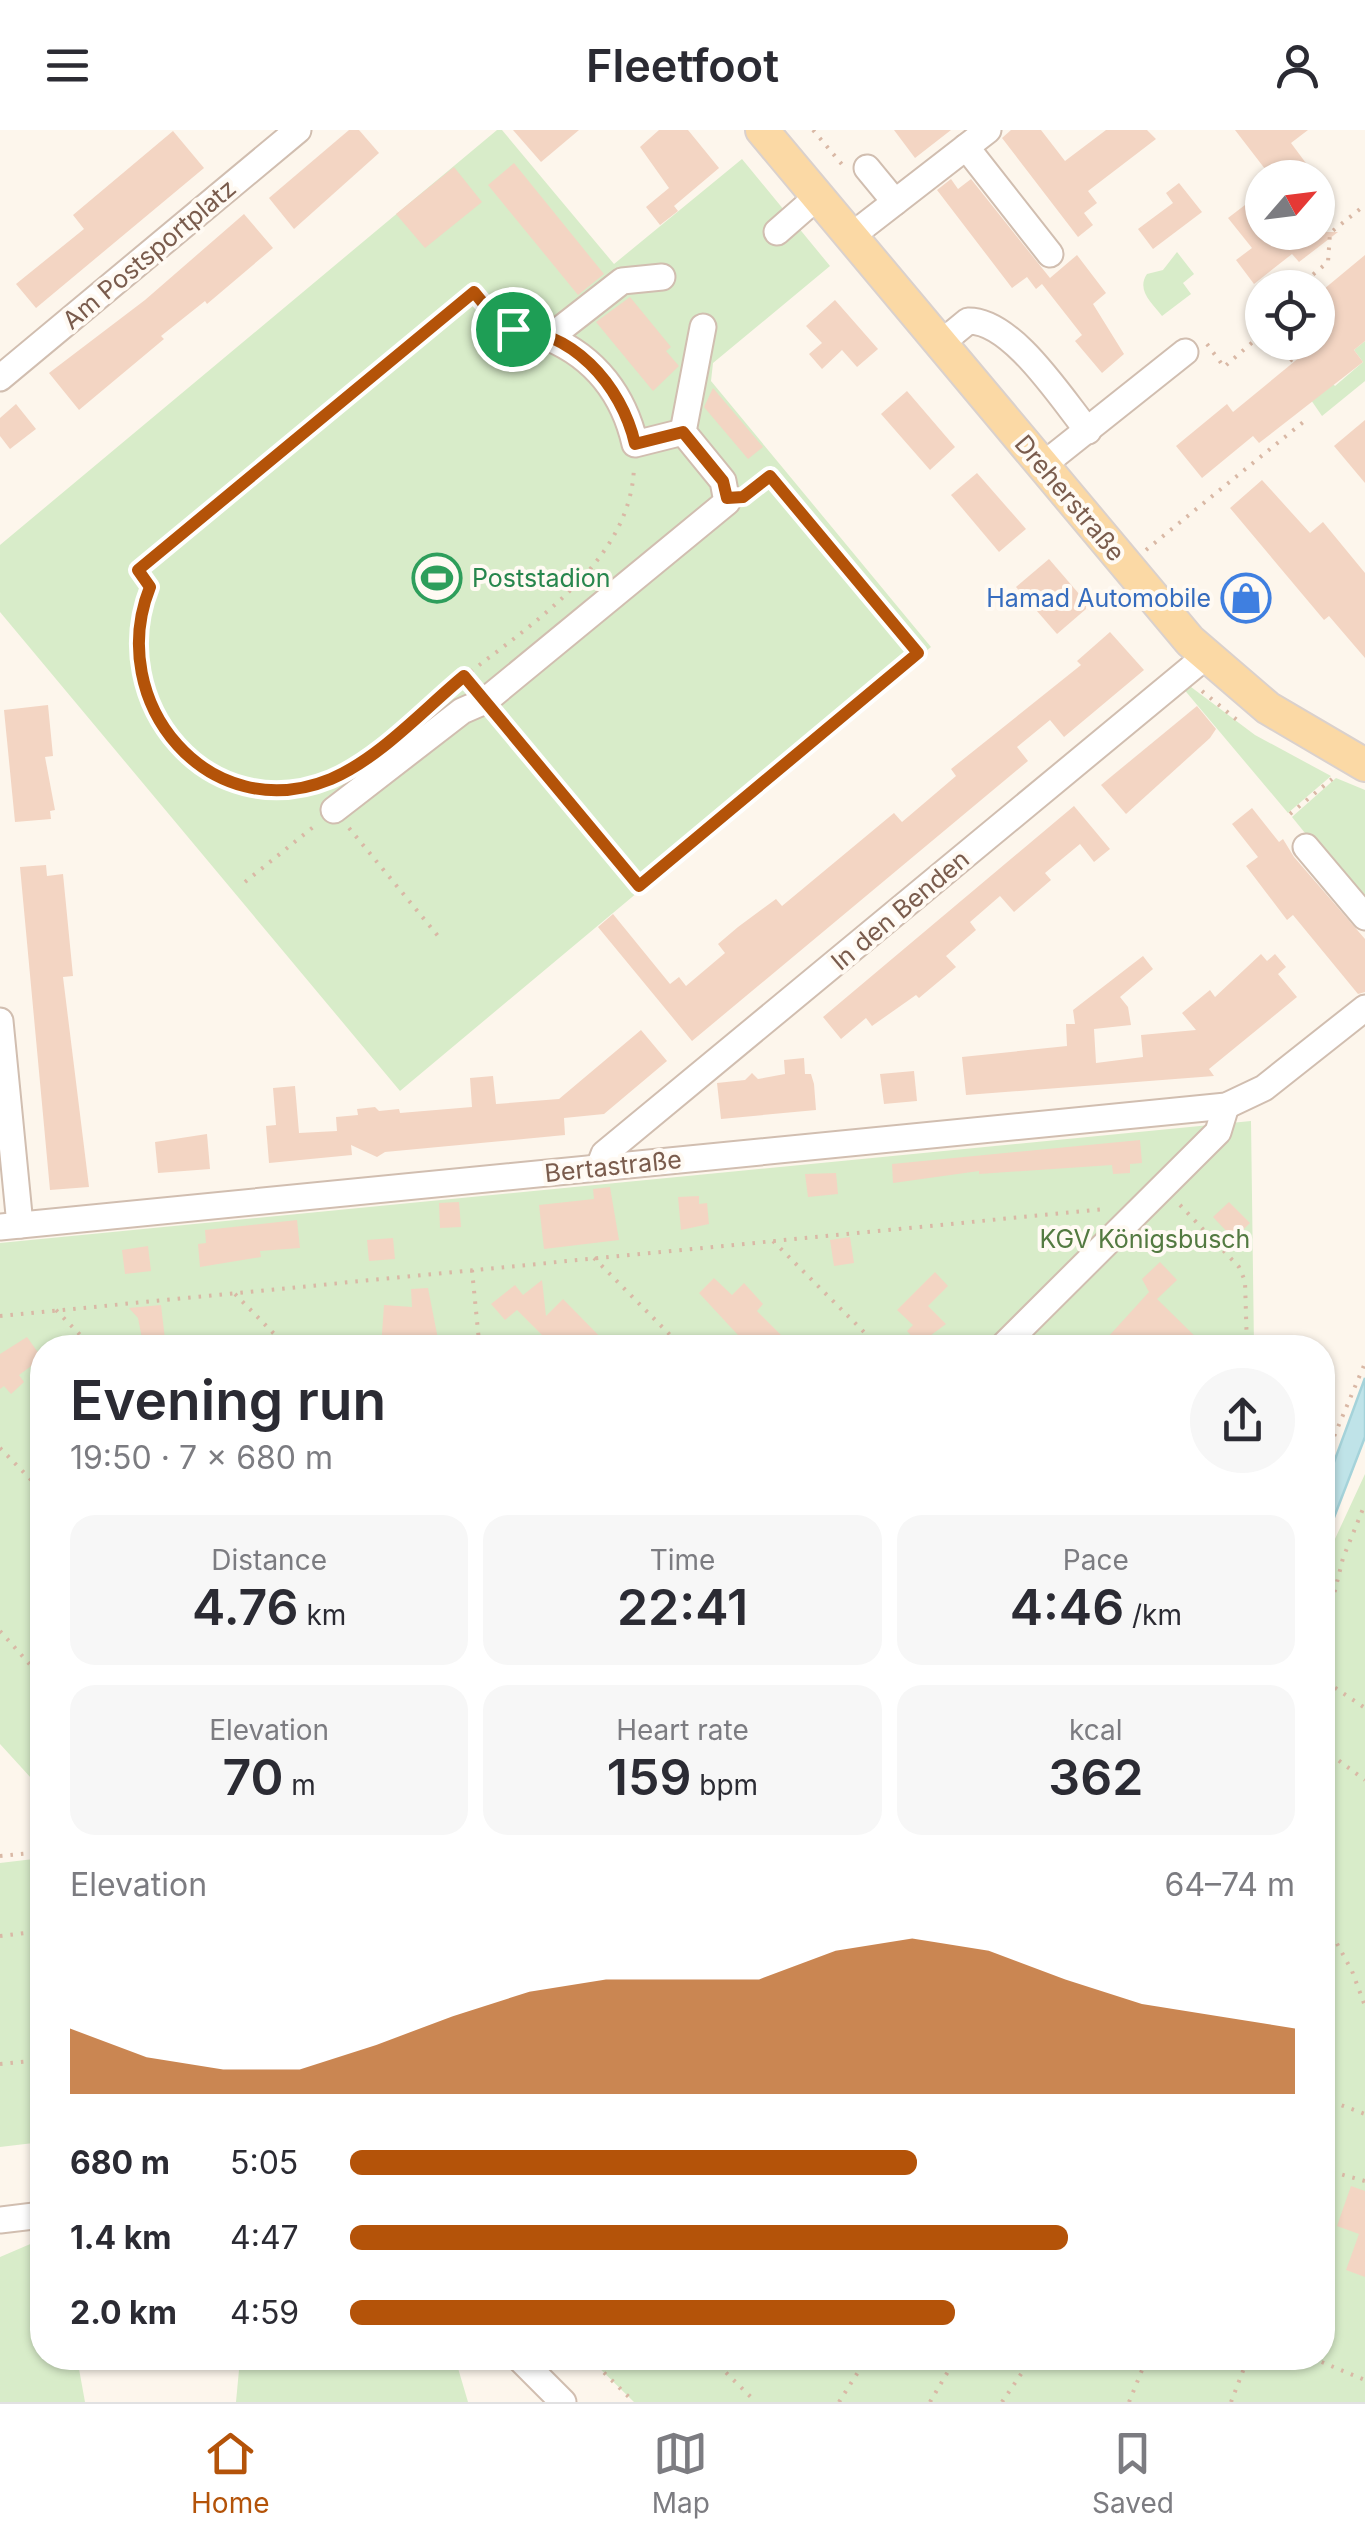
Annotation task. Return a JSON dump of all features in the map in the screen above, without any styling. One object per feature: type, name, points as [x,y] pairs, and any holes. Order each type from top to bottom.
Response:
[{"type":"main road","name":"Dreherstraße","points":[[762,130],[1206,656],[1350,769]]},
{"type":"street","name":"Am Postsportplatz","points":[[0,378],[298,130]]},
{"type":"street","points":[[850,237],[988,130]]},
{"type":"street","points":[[966,147],[1050,254]]},
{"type":"street","points":[[868,168],[894,202]]},
{"type":"street","points":[[777,232],[817,197]]},
{"type":"street","points":[[662,277],[622,281],[550,338],[590,363],[610,385],[629,418],[635,444],[683,432]]},
{"type":"street","points":[[940,344],[968,322],[995,327],[1022,350],[1088,430]]},
{"type":"street","points":[[683,432],[704,328]]},
{"type":"street","points":[[1043,465],[1185,352]]},
{"type":"street","points":[[334,810],[462,711],[485,701],[727,498],[723,481],[683,432]]},
{"type":"street","name":"In den Benden","points":[[599,1167],[604,1154],[1206,656]]},
{"type":"street","points":[[1306,848],[1365,917]]},
{"type":"street","name":"Bertastraße","points":[[10,1226],[1226,1106],[1264,1088],[1365,1008]]},
{"type":"street","points":[[0,1022],[10,1226]]},
{"type":"street","points":[[1013,1335],[1218,1132],[1226,1106]]},
{"type":"street","points":[[0,2220],[30,2217]]},
{"type":"street","points":[[531,2370],[563,2402]]},
{"type":"path","points":[[1318,270],[1328,262],[1330,233],[1365,206]]},
{"type":"path","points":[[353,766],[315,784],[259,787],[212,772],[185,753],[160,724],[143,688],[137,634],[150,587],[138,570],[474,292],[505,330],[550,338]]},
{"type":"path","points":[[1185,352],[1202,338],[1224,367],[1245,349]]},
{"type":"path","name":"Dreherstraße","points":[[1156,562],[1146,550],[1307,420]]},
{"type":"path","points":[[436,700],[607,553],[622,530],[632,497],[635,444]]},
{"type":"path","points":[[464,676],[639,886],[918,653],[770,476],[743,497],[727,498]]},
{"type":"path","points":[[1290,814],[1350,769]]},
{"type":"path","points":[[246,882],[334,810],[438,936]]},
{"type":"path","points":[[0,1316],[773,1241],[1154,1196],[1239,1266],[1244,1281],[1246,1335]]},
{"type":"path","points":[[773,1241],[867,1335]]},
{"type":"path","points":[[594,1258],[670,1335]]},
{"type":"path","points":[[472,1270],[478,1335]]},
{"type":"path","points":[[235,1294],[275,1335]]},
{"type":"path","points":[[56,1310],[81,1335]]},
{"type":"path","points":[[1335,1435],[1365,1363]]},
{"type":"path","points":[[0,1448],[30,1479]]},
{"type":"path","points":[[1335,1591],[1365,1504]]},
{"type":"path","points":[[0,1631],[30,1665]]},
{"type":"path","points":[[1335,1688],[1365,1708]]},
{"type":"path","points":[[1335,1758],[1365,1780]]},
{"type":"path","points":[[0,1856],[30,1853]]},
{"type":"path","points":[[0,1936],[30,1933]]},
{"type":"path","points":[[1335,1939],[1365,2006]]},
{"type":"path","points":[[0,2064],[30,2061]]},
{"type":"path","points":[[1335,2103],[1365,2114]]},
{"type":"path","points":[[1335,2173],[1365,2181]]},
{"type":"path","points":[[1335,2368],[1365,2380]]},
{"type":"path","points":[[601,2370],[634,2402]]},
{"type":"path","points":[[723,2370],[756,2402]]},
{"type":"path","points":[[839,2402],[859,2370]]},
{"type":"path","points":[[930,2402],[949,2370]]},
{"type":"path","points":[[1002,2402],[1024,2370]]},
{"type":"path","points":[[1129,2402],[1142,2370]]},
{"type":"path","points":[[1231,2402],[1243,2370]]},
{"type":"green space","name":"Poststadion","points":[[497,130],[502,130],[614,264],[742,159],[830,266],[713,363],[711,381],[931,647],[400,1091],[0,612],[0,545]]},
{"type":"green space","points":[[1177,252],[1194,274],[1183,283],[1191,294],[1162,316],[1147,296],[1144,280],[1147,274],[1163,270]]},
{"type":"green space","points":[[1365,341],[1365,381],[1322,416],[1311,400],[1324,374],[1335,386],[1363,362],[1354,350]]},
{"type":"green space","points":[[1187,684],[1255,735],[1331,776],[1288,813],[1182,687]]},
{"type":"green space","points":[[1336,778],[1365,790],[1365,907],[1292,817]]},
{"type":"green space","name":"KGV Königsbusch","points":[[1251,1121],[1254,1335],[30,1335],[30,1777],[0,1744],[0,1243]]},
{"type":"green space","points":[[1365,1474],[1365,2402],[634,2402],[601,2370],[1335,2370],[1335,1539]]},
{"type":"green space","points":[[30,1859],[30,2143],[0,2147],[0,1863]]},
{"type":"green space","points":[[30,2244],[30,2370],[79,2370],[85,2402],[0,2402],[0,2257]]},
{"type":"green space","points":[[239,2370],[459,2370],[468,2402],[236,2402]]},
{"type":"water","points":[[1365,1378],[1365,1437],[1335,1515],[1335,1459]]},
{"type":"building","points":[[349,130],[359,130],[379,153],[294,229],[269,198]]},
{"type":"building","points":[[513,130],[579,130],[541,162]]},
{"type":"building","points":[[659,130],[688,130],[719,168],[674,206],[678,211],[660,225],[646,207],[669,188],[640,147]]},
{"type":"building","points":[[894,130],[951,130],[915,158]]},
{"type":"building","points":[[1011,130],[1041,130],[1065,161],[1106,130],[1147,130],[1156,139],[1088,191],[1097,203],[1084,213],[1093,225],[1078,237],[1002,138]]},
{"type":"building","points":[[1235,130],[1308,130],[1291,143],[1304,160],[1258,160]]},
{"type":"building","points":[[173,131],[204,168],[36,308],[16,284],[84,229],[73,215]]},
{"type":"building","points":[[514,163],[604,274],[578,295],[488,185]]},
{"type":"building","points":[[454,167],[482,202],[425,248],[396,214]]},
{"type":"building","points":[[951,179],[958,189],[971,179],[1050,278],[1077,255],[1106,293],[1093,304],[1124,354],[1102,373],[1075,341],[1082,335],[1042,284],[1036,289],[1027,277],[1012,288],[937,190]]},
{"type":"building","points":[[1179,183],[1202,212],[1153,249],[1138,229],[1173,203],[1166,193]]},
{"type":"building","points":[[1245,205],[1245,239],[1228,218]]},
{"type":"building","points":[[244,214],[273,248],[207,304],[205,301],[161,336],[164,339],[79,410],[49,373],[145,300]]},
{"type":"building","points":[[1249,250],[1315,250],[1299,262],[1292,254],[1272,270],[1245,272],[1236,260]]},
{"type":"building","points":[[1365,255],[1365,341],[1354,350],[1363,362],[1259,443],[1253,436],[1202,478],[1176,446],[1227,404],[1233,412],[1296,360],[1335,360],[1335,280]]},
{"type":"building","points":[[630,297],[671,347],[666,351],[679,366],[653,391],[596,322]]},
{"type":"building","points":[[835,300],[878,349],[857,367],[842,350],[822,369],[809,354],[822,343],[806,326]]},
{"type":"building","points":[[713,388],[763,447],[748,459],[704,407]]},
{"type":"building","points":[[907,391],[955,447],[930,470],[881,414]]},
{"type":"building","points":[[16,404],[36,429],[10,449],[0,436],[0,418]]},
{"type":"building","points":[[1365,420],[1365,483],[1334,446]]},
{"type":"building","points":[[977,473],[1026,529],[999,552],[951,495]]},
{"type":"building","points":[[1262,480],[1310,533],[1323,522],[1365,573],[1365,658],[1329,616],[1324,620],[1230,508]]},
{"type":"building","points":[[1049,559],[1086,602],[1086,609],[1057,634],[1016,587]]},
{"type":"building","points":[[1110,632],[1144,670],[1064,737],[1050,720],[1017,747],[1028,761],[692,1041],[598,927],[613,914],[670,984],[679,977],[686,986],[725,953],[718,944],[738,927],[776,899],[782,906],[894,813],[902,822],[956,776],[951,769],[1081,665],[1077,661]]},
{"type":"building","points":[[48,705],[53,756],[45,757],[55,810],[50,811],[51,819],[15,822],[4,710]]},
{"type":"building","points":[[1197,706],[1216,729],[1126,814],[1101,785]]},
{"type":"building","points":[[1074,806],[1110,849],[1094,862],[1080,844],[1045,873],[1051,880],[1014,912],[1000,896],[970,922],[976,930],[946,956],[956,967],[919,998],[916,995],[872,1026],[866,1018],[841,1039],[823,1017]]},
{"type":"building","points":[[1252,808],[1279,842],[1283,839],[1365,939],[1365,992],[1358,994],[1293,915],[1287,920],[1246,866],[1258,857],[1232,824]]},
{"type":"building","points":[[46,865],[47,876],[63,874],[73,976],[63,977],[89,1187],[50,1190],[20,867]]},
{"type":"building","points":[[1261,954],[1267,961],[1275,954],[1286,967],[1278,974],[1297,997],[1209,1069],[1214,1076],[966,1095],[962,1057],[1067,1046],[1066,1024],[1075,1024],[1073,1010],[1143,956],[1153,969],[1120,997],[1128,1007],[1131,1025],[1094,1029],[1096,1063],[1143,1057],[1141,1035],[1196,1030],[1182,1013],[1210,990],[1215,997]]},
{"type":"building","points":[[641,1030],[667,1061],[604,1114],[564,1118],[565,1135],[385,1152],[377,1157],[351,1145],[352,1155],[269,1163],[266,1126],[276,1125],[273,1088],[295,1086],[299,1133],[337,1131],[336,1117],[358,1115],[357,1109],[399,1109],[400,1113],[472,1107],[470,1078],[493,1076],[496,1104],[559,1099]]},
{"type":"building","points":[[804,1058],[805,1074],[811,1074],[814,1084],[816,1110],[721,1119],[717,1083],[745,1080],[752,1073],[758,1079],[785,1074],[784,1060]]},
{"type":"building","points":[[914,1071],[917,1101],[884,1104],[880,1074]]},
{"type":"building","points":[[207,1134],[210,1169],[158,1173],[155,1142]]},
{"type":"building","points":[[1140,1140],[1142,1163],[1130,1164],[1130,1173],[1113,1174],[1112,1165],[979,1171],[893,1183],[892,1164]]},
{"type":"building","points":[[836,1173],[838,1194],[808,1197],[805,1174]]},
{"type":"building","points":[[610,1187],[619,1240],[544,1249],[539,1205],[594,1199],[593,1189]]},
{"type":"building","points":[[699,1196],[699,1204],[707,1203],[709,1224],[681,1230],[678,1197]]},
{"type":"building","points":[[459,1202],[461,1227],[440,1228],[439,1203]]},
{"type":"building","points":[[1229,1202],[1250,1223],[1234,1239],[1213,1217]]},
{"type":"building","points":[[297,1220],[300,1248],[260,1251],[261,1257],[200,1267],[198,1244],[206,1243],[205,1230]]},
{"type":"building","points":[[850,1237],[854,1263],[834,1266],[830,1240]]},
{"type":"building","points":[[393,1238],[395,1259],[369,1261],[367,1240]]},
{"type":"building","points":[[148,1246],[151,1271],[125,1274],[122,1250]]},
{"type":"building","points":[[1160,1262],[1177,1280],[1157,1299],[1194,1335],[1110,1335],[1149,1292],[1142,1279]]},
{"type":"building","points":[[935,1272],[948,1286],[928,1306],[946,1324],[931,1335],[911,1335],[907,1331],[913,1325],[897,1310]]},
{"type":"building","points":[[714,1278],[732,1295],[744,1283],[763,1304],[757,1311],[781,1335],[738,1335],[699,1293]]},
{"type":"building","points":[[542,1280],[546,1316],[563,1299],[598,1335],[542,1335],[517,1310],[505,1320],[491,1304],[515,1285],[523,1295]]},
{"type":"building","points":[[428,1288],[437,1335],[382,1335],[384,1305],[412,1307],[411,1289]]},
{"type":"building","points":[[161,1305],[164,1335],[141,1335],[138,1318],[129,1308]]},
{"type":"building","points":[[27,1337],[30,1341],[30,1367],[19,1375],[24,1382],[11,1394],[4,1386],[0,1389],[0,1354]]},
{"type":"building","points":[[1351,2186],[1365,2191],[1365,2277],[1346,2270],[1359,2234],[1337,2226]]},
{"type":"place","name":"Poststadion","points":[[437,578]]},
{"type":"place","name":"Hamad Automobile","points":[[1246,598]]},
{"type":"route","points":[[474,292],[505,330],[513,329],[550,338],[590,363],[623,406],[635,444],[683,432],[723,481],[727,498],[743,497],[770,476],[918,653],[639,886],[464,676],[353,766],[315,784],[280,788],[244,784],[198,764],[172,740],[153,714],[140,676],[137,634],[150,587],[138,570],[474,292]]}]
